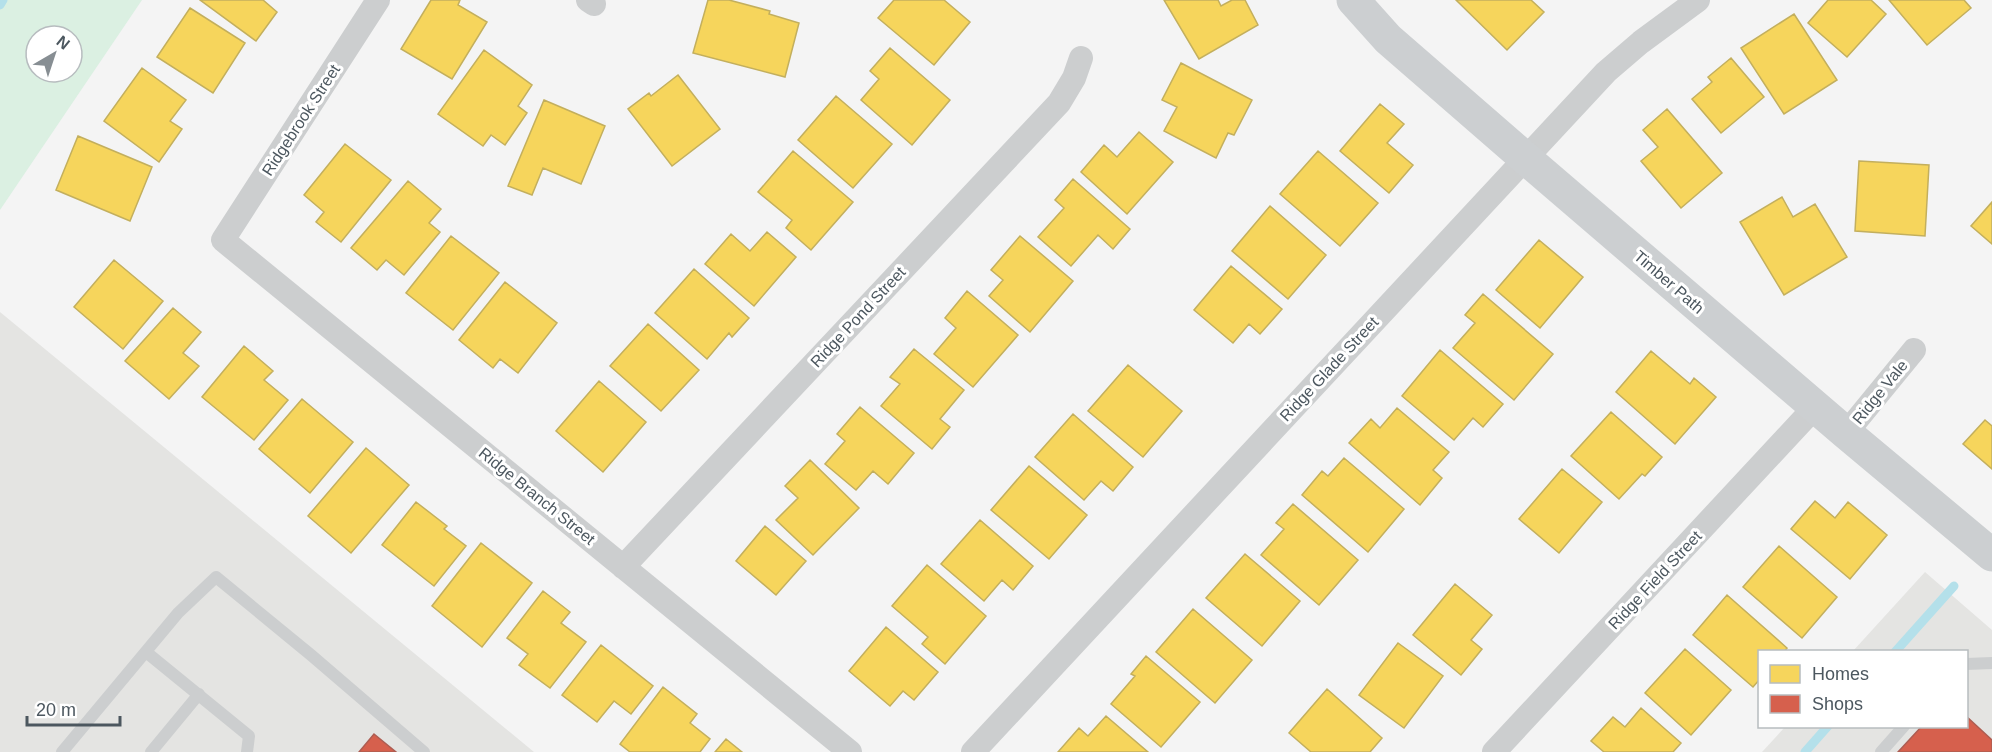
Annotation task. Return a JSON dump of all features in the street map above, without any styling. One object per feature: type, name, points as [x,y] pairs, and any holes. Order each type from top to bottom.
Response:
[{"type":"street","name":"Ridgebrook Street","points":[[223,240],[378,0]]},
{"type":"street","name":"Timber Path","points":[[1353,0],[1388,39],[1525,158],[1815,407],[1992,555]]},
{"type":"street","name":"Ridge Glade Street","points":[[973,752],[1606,72],[1641,42],[1698,0]]},
{"type":"street","name":"Ridge Pond Street","points":[[623,567],[1059,103],[1074,78],[1081,58]]},
{"type":"street","name":"Ridge Branch Street","points":[[223,240],[850,752]]},
{"type":"street","name":"Ridge Vale","points":[[1846,433],[1914,350]]},
{"type":"street","name":"Ridge Field Street","points":[[1494,752],[1815,407]]},
{"type":"lane","points":[[62,752],[178,613],[216,577],[424,752]]},
{"type":"lane","points":[[146,652],[249,736],[247,752]]},
{"type":"lane","points":[[1968,664],[1992,663]]},
{"type":"lane","points":[[151,752],[199,694]]},
{"type":"lane","points":[[1881,752],[1902,728]]},
{"type":"shaded area","points":[[0,312],[534,752],[0,752]]},
{"type":"shaded area","points":[[1925,572],[1992,630],[1992,752],[1762,752],[1784,728],[1968,728],[1968,650],[1854,650]]},
{"type":"green space","points":[[0,0],[142,0],[0,210]]},
{"type":"building: Homes","points":[[200,0],[263,0],[277,12],[256,41]]},
{"type":"building: Homes","points":[[431,0],[460,0],[458,5],[487,22],[452,79],[401,49]]},
{"type":"building: Homes","points":[[708,0],[729,0],[770,11],[769,14],[799,23],[785,77],[693,53]]},
{"type":"building: Homes","points":[[894,0],[944,0],[970,22],[934,65],[878,18]]},
{"type":"building: Homes","points":[[1164,0],[1218,0],[1221,6],[1232,0],[1245,0],[1258,25],[1199,59]]},
{"type":"building: Homes","points":[[1456,0],[1531,0],[1544,12],[1507,50]]},
{"type":"building: Homes","points":[[1828,0],[1871,0],[1886,14],[1847,57],[1808,23]]},
{"type":"building: Homes","points":[[1889,0],[1964,0],[1971,8],[1927,45]]},
{"type":"building: Homes","points":[[190,8],[245,43],[213,93],[157,57]]},
{"type":"building: Homes","points":[[1794,14],[1837,80],[1784,114],[1741,48]]},
{"type":"building: Homes","points":[[890,48],[950,100],[912,145],[861,100],[879,79],[870,71]]},
{"type":"building: Homes","points":[[484,50],[532,85],[518,106],[527,113],[505,145],[491,135],[483,146],[438,114]]},
{"type":"building: Homes","points":[[1731,58],[1764,97],[1721,133],[1692,99],[1712,82],[1708,77]]},
{"type":"building: Homes","points":[[1181,63],[1252,100],[1234,135],[1228,133],[1216,158],[1164,131],[1177,107],[1162,100]]},
{"type":"building: Homes","points":[[142,68],[186,100],[170,121],[182,129],[159,162],[104,121]]},
{"type":"building: Homes","points":[[678,75],[720,129],[672,166],[628,109],[649,93],[651,96]]},
{"type":"building: Homes","points":[[836,96],[892,144],[853,188],[798,140]]},
{"type":"building: Homes","points":[[544,100],[605,126],[581,184],[543,168],[532,195],[508,186]]},
{"type":"building: Homes","points":[[1380,104],[1404,124],[1387,143],[1413,165],[1389,193],[1340,151]]},
{"type":"building: Homes","points":[[1667,109],[1722,173],[1681,208],[1641,161],[1658,147],[1643,130]]},
{"type":"building: Homes","points":[[1139,132],[1173,162],[1127,214],[1081,172],[1104,145],[1117,157]]},
{"type":"building: Homes","points":[[78,136],[152,167],[130,221],[56,190]]},
{"type":"building: Homes","points":[[345,144],[391,180],[341,242],[316,222],[324,212],[304,195]]},
{"type":"building: Homes","points":[[793,151],[853,202],[811,250],[786,228],[792,220],[758,192]]},
{"type":"building: Homes","points":[[1318,151],[1378,203],[1340,246],[1280,194]]},
{"type":"building: Homes","points":[[1859,161],[1929,165],[1925,236],[1855,231]]},
{"type":"building: Homes","points":[[1073,179],[1130,229],[1113,249],[1098,235],[1071,266],[1038,237],[1064,208],[1055,200]]},
{"type":"building: Homes","points":[[408,181],[441,209],[429,223],[440,232],[404,275],[386,260],[377,270],[351,248]]},
{"type":"building: Homes","points":[[1782,197],[1793,217],[1815,204],[1847,257],[1784,295],[1740,222]]},
{"type":"building: Homes","points":[[1992,202],[1992,244],[1971,226]]},
{"type":"building: Homes","points":[[1270,206],[1326,255],[1288,299],[1232,251]]},
{"type":"building: Homes","points":[[767,232],[796,257],[754,306],[705,264],[731,234],[750,251]]},
{"type":"building: Homes","points":[[451,236],[499,273],[453,330],[406,293]]},
{"type":"building: Homes","points":[[1020,236],[1073,281],[1030,332],[989,296],[1003,280],[991,270]]},
{"type":"building: Homes","points":[[1539,240],[1583,277],[1540,328],[1496,290]]},
{"type":"building: Homes","points":[[114,260],[163,301],[123,349],[74,307]]},
{"type":"building: Homes","points":[[1231,266],[1282,309],[1260,334],[1249,324],[1233,343],[1194,310]]},
{"type":"building: Homes","points":[[694,269],[749,318],[732,337],[729,333],[707,359],[655,313]]},
{"type":"building: Homes","points":[[505,282],[557,323],[518,373],[500,359],[493,368],[459,340]]},
{"type":"building: Homes","points":[[967,291],[1018,335],[973,387],[934,354],[956,328],[945,318]]},
{"type":"building: Homes","points":[[1483,294],[1553,354],[1514,400],[1453,348],[1475,323],[1465,315]]},
{"type":"building: Homes","points":[[173,308],[201,332],[183,353],[199,366],[169,399],[125,361]]},
{"type":"building: Homes","points":[[648,324],[699,370],[661,411],[610,366]]},
{"type":"building: Homes","points":[[244,346],[273,371],[264,380],[288,400],[254,440],[202,397]]},
{"type":"building: Homes","points":[[914,349],[964,390],[940,419],[950,427],[932,449],[881,406],[900,384],[890,377]]},
{"type":"building: Homes","points":[[1440,350],[1503,404],[1483,427],[1473,418],[1454,440],[1402,396]]},
{"type":"building: Homes","points":[[1651,351],[1690,384],[1694,378],[1716,397],[1675,444],[1616,392]]},
{"type":"building: Homes","points":[[1128,365],[1182,411],[1143,457],[1088,411]]},
{"type":"building: Homes","points":[[599,381],[646,422],[603,472],[556,431]]},
{"type":"building: Homes","points":[[302,399],[353,442],[310,493],[259,449]]},
{"type":"building: Homes","points":[[860,407],[914,453],[888,484],[873,471],[856,490],[825,464],[845,441],[837,434]]},
{"type":"building: Homes","points":[[1397,408],[1449,452],[1433,470],[1442,478],[1420,505],[1349,443],[1371,419],[1380,428]]},
{"type":"building: Homes","points":[[1611,412],[1662,457],[1645,476],[1642,474],[1619,499],[1571,456]]},
{"type":"building: Homes","points":[[1073,414],[1133,467],[1113,491],[1101,481],[1084,500],[1035,457]]},
{"type":"building: Homes","points":[[1985,420],[1992,426],[1992,469],[1963,444]]},
{"type":"building: Homes","points":[[366,448],[409,485],[351,553],[308,516]]},
{"type":"building: Homes","points":[[1344,458],[1404,509],[1368,552],[1302,495],[1322,471],[1328,476]]},
{"type":"building: Homes","points":[[810,460],[859,508],[813,555],[776,520],[798,498],[785,486]]},
{"type":"building: Homes","points":[[1029,466],[1087,515],[1049,559],[991,510]]},
{"type":"building: Homes","points":[[1562,469],[1602,502],[1559,553],[1519,519]]},
{"type":"building: Homes","points":[[1815,501],[1835,518],[1848,502],[1887,535],[1850,579],[1791,529]]},
{"type":"building: Homes","points":[[416,502],[447,526],[444,529],[466,546],[434,586],[382,545]]},
{"type":"building: Homes","points":[[1293,504],[1358,560],[1319,605],[1261,555],[1284,529],[1276,523]]},
{"type":"building: Homes","points":[[980,520],[1033,566],[1013,590],[1002,580],[984,601],[941,564]]},
{"type":"building: Homes","points":[[765,526],[806,561],[776,595],[736,561]]},
{"type":"building: Homes","points":[[481,543],[532,583],[482,647],[432,606]]},
{"type":"building: Homes","points":[[1779,546],[1837,597],[1802,638],[1743,587]]},
{"type":"building: Homes","points":[[1245,554],[1300,601],[1262,646],[1206,598]]},
{"type":"building: Homes","points":[[927,565],[986,616],[945,664],[922,644],[928,637],[892,606]]},
{"type":"building: Homes","points":[[1455,584],[1492,615],[1471,640],[1482,649],[1461,675],[1413,635]]},
{"type":"building: Homes","points":[[543,591],[570,612],[561,623],[586,642],[550,688],[519,665],[528,654],[507,638]]},
{"type":"building: Homes","points":[[1727,595],[1787,648],[1786,650],[1758,650],[1758,681],[1753,687],[1693,635]]},
{"type":"building: Homes","points":[[1193,609],[1252,660],[1215,703],[1156,652]]},
{"type":"building: Homes","points":[[886,627],[938,672],[914,700],[903,691],[890,706],[849,671]]},
{"type":"building: Homes","points":[[1398,643],[1443,676],[1404,728],[1359,695]]},
{"type":"building: Homes","points":[[601,645],[653,686],[631,714],[614,701],[597,722],[562,695]]},
{"type":"building: Homes","points":[[1685,649],[1731,690],[1691,735],[1645,693]]},
{"type":"building: Homes","points":[[1146,656],[1200,702],[1161,747],[1111,704],[1135,676],[1131,674]]},
{"type":"building: Homes","points":[[663,687],[697,714],[690,723],[710,739],[700,752],[630,752],[620,744]]},
{"type":"building: Homes","points":[[1327,689],[1382,738],[1370,752],[1311,752],[1289,733]]},
{"type":"building: Homes","points":[[1641,708],[1681,743],[1673,752],[1604,752],[1591,741],[1613,717],[1625,727]]},
{"type":"building: Homes","points":[[1106,716],[1148,752],[1058,752],[1079,728],[1088,736]]},
{"type":"building: Homes","points":[[726,739],[742,752],[715,752]]},
{"type":"building: Shops","points":[[1968,718],[1992,740],[1992,752],[1898,752],[1920,728],[1968,728]]},
{"type":"building: Shops","points":[[374,734],[396,752],[359,752]]},
{"type":"waterway","points":[[0,5],[3,0]]},
{"type":"waterway","points":[[1897,650],[1954,586]]},
{"type":"waterway","points":[[1805,752],[1826,728]]}]
